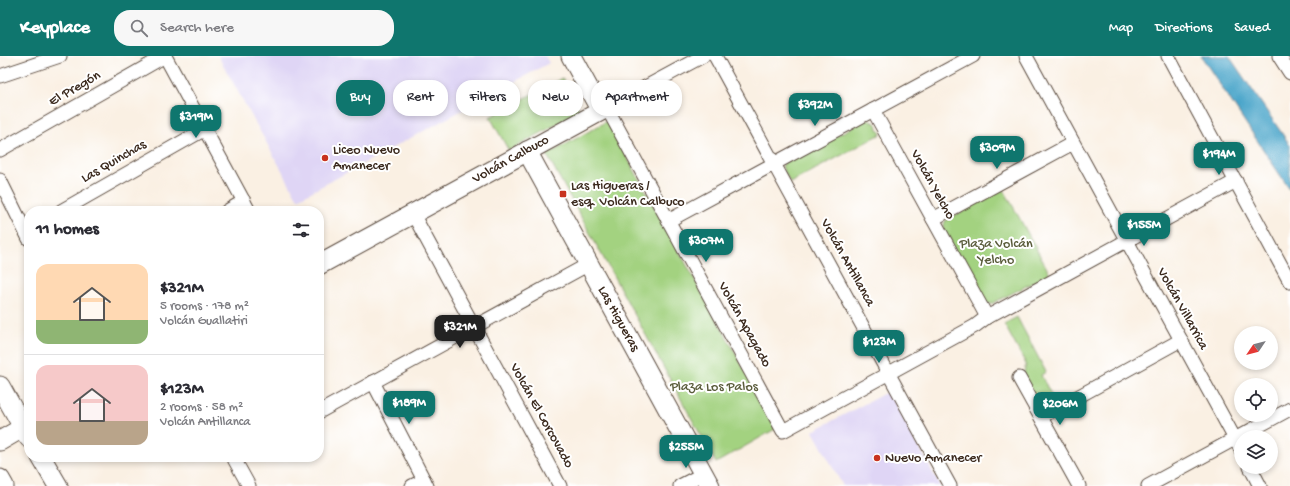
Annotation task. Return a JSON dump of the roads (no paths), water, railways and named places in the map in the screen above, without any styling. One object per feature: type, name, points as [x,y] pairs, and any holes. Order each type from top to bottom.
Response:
[{"type":"street","points":[[0,76],[60,56]]},
{"type":"street","points":[[165,56],[247,206]]},
{"type":"street","name":"El Pregón","points":[[0,150],[165,56]]},
{"type":"street","points":[[571,56],[591,89]]},
{"type":"street","name":"Volcán Calbuco","points":[[659,80],[703,56]]},
{"type":"street","name":"Volcán Antillanca","points":[[715,56],[950,486]]},
{"type":"street","points":[[668,221],[973,56]]},
{"type":"street","name":"Volcán Villarrica","points":[[1026,56],[1234,438]]},
{"type":"street","points":[[1168,56],[1290,282]]},
{"type":"street","points":[[1280,56],[1290,73]]},
{"type":"street","name":"Volcán Yelcho","points":[[873,110],[987,317]]},
{"type":"street","name":"Volcán Calbuco","points":[[324,262],[593,116]]},
{"type":"street","name":"Volcán Apagado","points":[[607,116],[668,221],[783,431],[889,373]]},
{"type":"street","name":"Las Quinchas","points":[[69,206],[205,129]]},
{"type":"street","points":[[933,219],[1073,143]]},
{"type":"street","name":"Las Higueras","points":[[527,151],[706,480]]},
{"type":"street","points":[[0,180],[3,194],[24,227]]},
{"type":"street","points":[[889,373],[975,326],[987,317],[1236,181]]},
{"type":"street","name":"Volcán El Corcovado","points":[[413,214],[560,486]]},
{"type":"street","points":[[324,409],[589,264]]},
{"type":"street","points":[[1041,417],[1181,340]]},
{"type":"street","points":[[1019,378],[1079,486]]},
{"type":"street","points":[[373,382],[425,483],[412,486]]},
{"type":"street","points":[[0,386],[24,425]]},
{"type":"street","points":[[1260,430],[1290,409]]},
{"type":"street","points":[[0,441],[24,431]]},
{"type":"street","points":[[1148,486],[1234,447]]},
{"type":"street","points":[[44,462],[58,486]]},
{"type":"street","points":[[236,462],[248,486]]},
{"type":"street","points":[[1254,474],[1260,486]]},
{"type":"street","points":[[0,479],[4,486]]},
{"type":"street","points":[[680,486],[706,480]]},
{"type":"water","points":[[1201,56],[1229,56],[1290,145],[1290,190]]},
{"type":"place","name":"Liceo Nuevo Amanecer","points":[[325,158]]},
{"type":"place","name":"Las Higueras / esq. Volcán Calbuco","points":[[563,194]]},
{"type":"place","name":"Nuevo Amanecer","points":[[877,458]]},
{"type":"park label","name":"Plaza Volcán Yelcho","points":[[996,252]]},
{"type":"park label","name":"Plaza Los Palos","points":[[714,387]]}]
